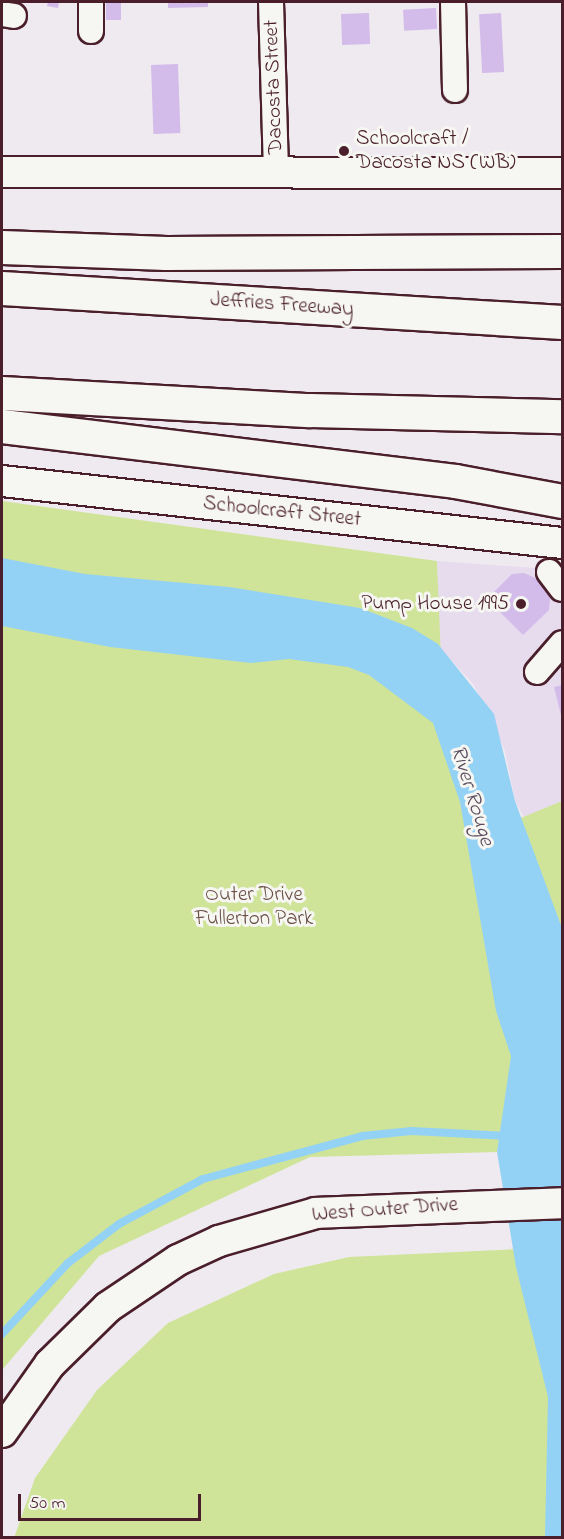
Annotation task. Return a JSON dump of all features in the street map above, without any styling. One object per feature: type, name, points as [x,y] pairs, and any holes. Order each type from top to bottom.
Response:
[{"type":"highway","points":[[2,247],[166,253],[562,250]]},
{"type":"highway","name":"Jeffries Freeway","points":[[2,288],[562,322]]},
{"type":"highway","points":[[2,393],[310,410],[562,416]]},
{"type":"highway","points":[[2,426],[455,482],[562,501]]},
{"type":"main road","points":[[2,172],[562,173]]},
{"type":"main road","name":"Schoolcraft Street","points":[[2,481],[562,543]]},
{"type":"main road","name":"West Outer Drive","points":[[2,1432],[73,1338],[108,1307],[178,1260],[250,1228],[294,1217],[372,1207],[562,1203]]},
{"type":"street","points":[[91,2],[91,31]]},
{"type":"street","name":"Dacosta Street","points":[[271,2],[276,172]]},
{"type":"street","points":[[453,2],[455,90]]},
{"type":"street","points":[[537,672],[562,643]]},
{"type":"shaded area","points":[[437,561],[562,570],[562,801],[524,817],[515,801],[505,751],[474,685],[440,648]]},
{"type":"green space","name":"Outer Drive Fullerton Park","points":[[2,501],[437,561],[443,707],[484,833],[562,801],[562,1137],[499,1140],[497,1152],[310,1157],[99,1256],[2,1370]]},
{"type":"green space","points":[[562,1247],[562,1537],[14,1538],[35,1478],[97,1390],[168,1323],[274,1274],[349,1257]]},
{"type":"water","name":"River Rouge","points":[[2,558],[85,574],[229,587],[360,608],[412,628],[438,644],[494,714],[515,801],[562,928],[562,1537],[545,1537],[548,1397],[516,1267],[497,1152],[511,1056],[496,1011],[460,802],[433,723],[369,675],[348,667],[289,659],[251,663],[110,647],[2,626]]},
{"type":"building","points":[[48,2],[59,2],[58,8],[47,6]]},
{"type":"building","points":[[106,2],[121,2],[121,20],[106,20]]},
{"type":"building","points":[[168,2],[208,2],[208,7],[168,8]]},
{"type":"building","points":[[436,8],[437,29],[404,31],[403,10]]},
{"type":"building","points":[[369,13],[370,44],[342,45],[341,14]]},
{"type":"building","points":[[501,13],[504,72],[482,73],[479,14]]},
{"type":"building","points":[[178,64],[180,133],[153,134],[151,65]]},
{"type":"building","name":"Pump House 1995","points":[[524,573],[542,581],[550,599],[549,610],[523,635],[487,599],[512,574]]},
{"type":"building","points":[[562,685],[562,719],[554,687]]},
{"type":"waterway","points":[[2,1334],[68,1263],[119,1224],[203,1179],[362,1136],[412,1131],[508,1136]]},
{"type":"place","name":"Schoolcraft / Dacosta NS (WB)","points":[[344,151]]},
{"type":"place","name":"Pump House 1995","points":[[521,604]]}]
